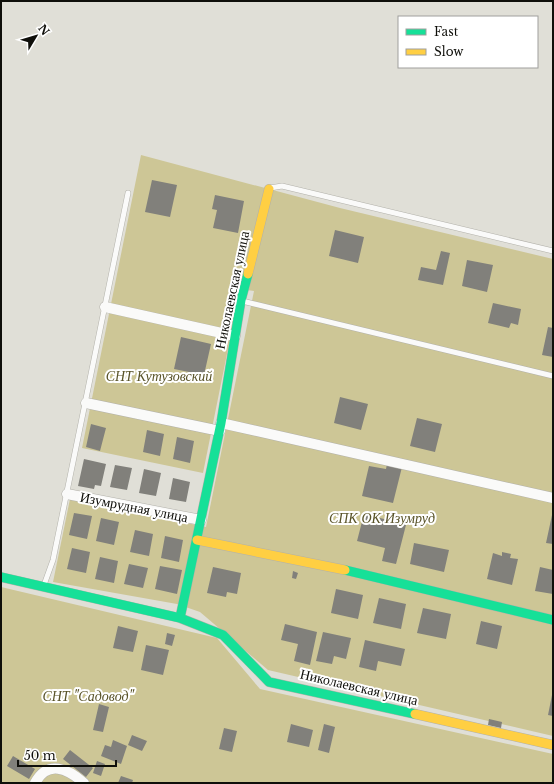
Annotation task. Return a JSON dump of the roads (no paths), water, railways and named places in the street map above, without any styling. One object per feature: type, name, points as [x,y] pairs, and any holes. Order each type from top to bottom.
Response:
[{"type":"street","name":"Николаевская улица","points":[[180,618],[220,427],[241,300],[269,188]]},
{"type":"street","points":[[105,307],[236,336]]},
{"type":"street","points":[[86,403],[220,427],[553,498]]},
{"type":"street","name":"Изумрудная улица","points":[[67,494],[201,520]]},
{"type":"street","points":[[197,540],[357,572],[553,620]]},
{"type":"street","name":"Николаевская улица","points":[[1,577],[42,588],[180,618],[223,634],[269,682],[553,745]]},
{"type":"street","points":[[35,783],[45,770],[53,768],[69,771],[84,783]]},
{"type":"lane","points":[[269,188],[282,186],[553,251]]},
{"type":"lane","points":[[42,588],[54,560],[128,193]]},
{"type":"lane","points":[[241,300],[553,376]]},
{"type":"park label","name":"СНТ Кутузовский","points":[[159,376]]},
{"type":"park label","name":"СПК ОК Изумруд","points":[[382,518]]},
{"type":"park label","name":"СНТ \"Садовод\"","points":[[88,696]]}]
